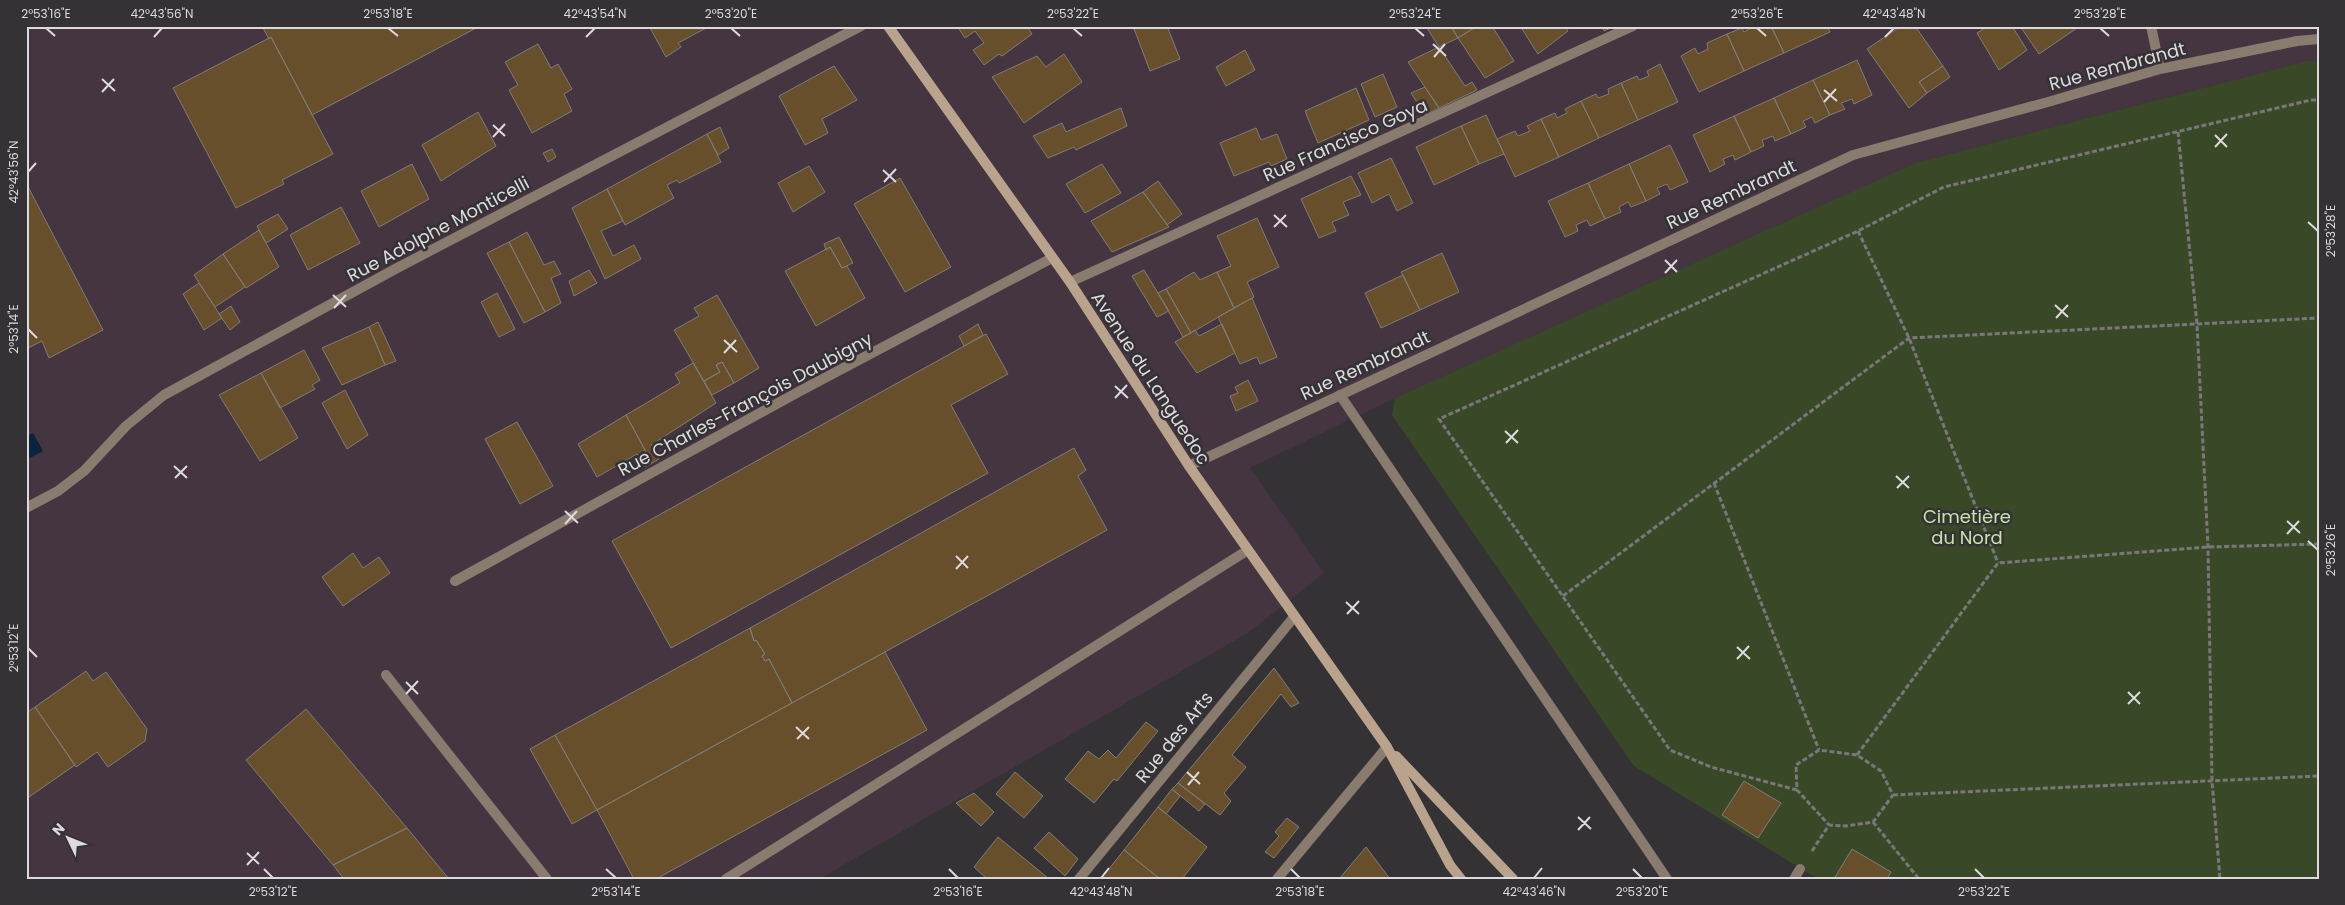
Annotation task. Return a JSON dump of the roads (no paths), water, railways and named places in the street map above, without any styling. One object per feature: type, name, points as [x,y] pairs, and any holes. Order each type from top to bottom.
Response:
[{"type":"main road","name":"Avenue du Languedoc","points":[[888,26],[1070,282],[1189,466],[1387,747],[1450,865],[1461,879]]},
{"type":"main road","name":"Avenue du Languedoc","points":[[1387,747],[1513,879]]},
{"type":"street","name":"Rue Adolphe Monticelli","points":[[26,508],[58,491],[84,471],[126,426],[164,395],[391,272],[861,26]]},
{"type":"street","name":"Rue Francisco Goya","points":[[1070,282],[1633,26]]},
{"type":"street","points":[[2151,26],[2160,69]]},
{"type":"street","name":"Rue Rembrandt","points":[[1189,466],[1852,155],[2048,102],[2160,69],[2319,39]]},
{"type":"street","name":"Rue Charles-François Daubigny","points":[[455,580],[800,391],[1052,258]]},
{"type":"street","points":[[1340,395],[1667,879]]},
{"type":"street","points":[[726,879],[1248,550]]},
{"type":"street","name":"Rue des Arts","points":[[1079,879],[1294,617]]},
{"type":"street","points":[[386,675],[547,879]]},
{"type":"street","points":[[1276,879],[1387,747]]},
{"type":"street","points":[[1794,879],[1800,869]]},
{"type":"water","points":[[33,433],[43,451],[26,460],[26,437]]},
{"type":"park label","name":"Cimetière du Nord","points":[[1967,526]]}]
